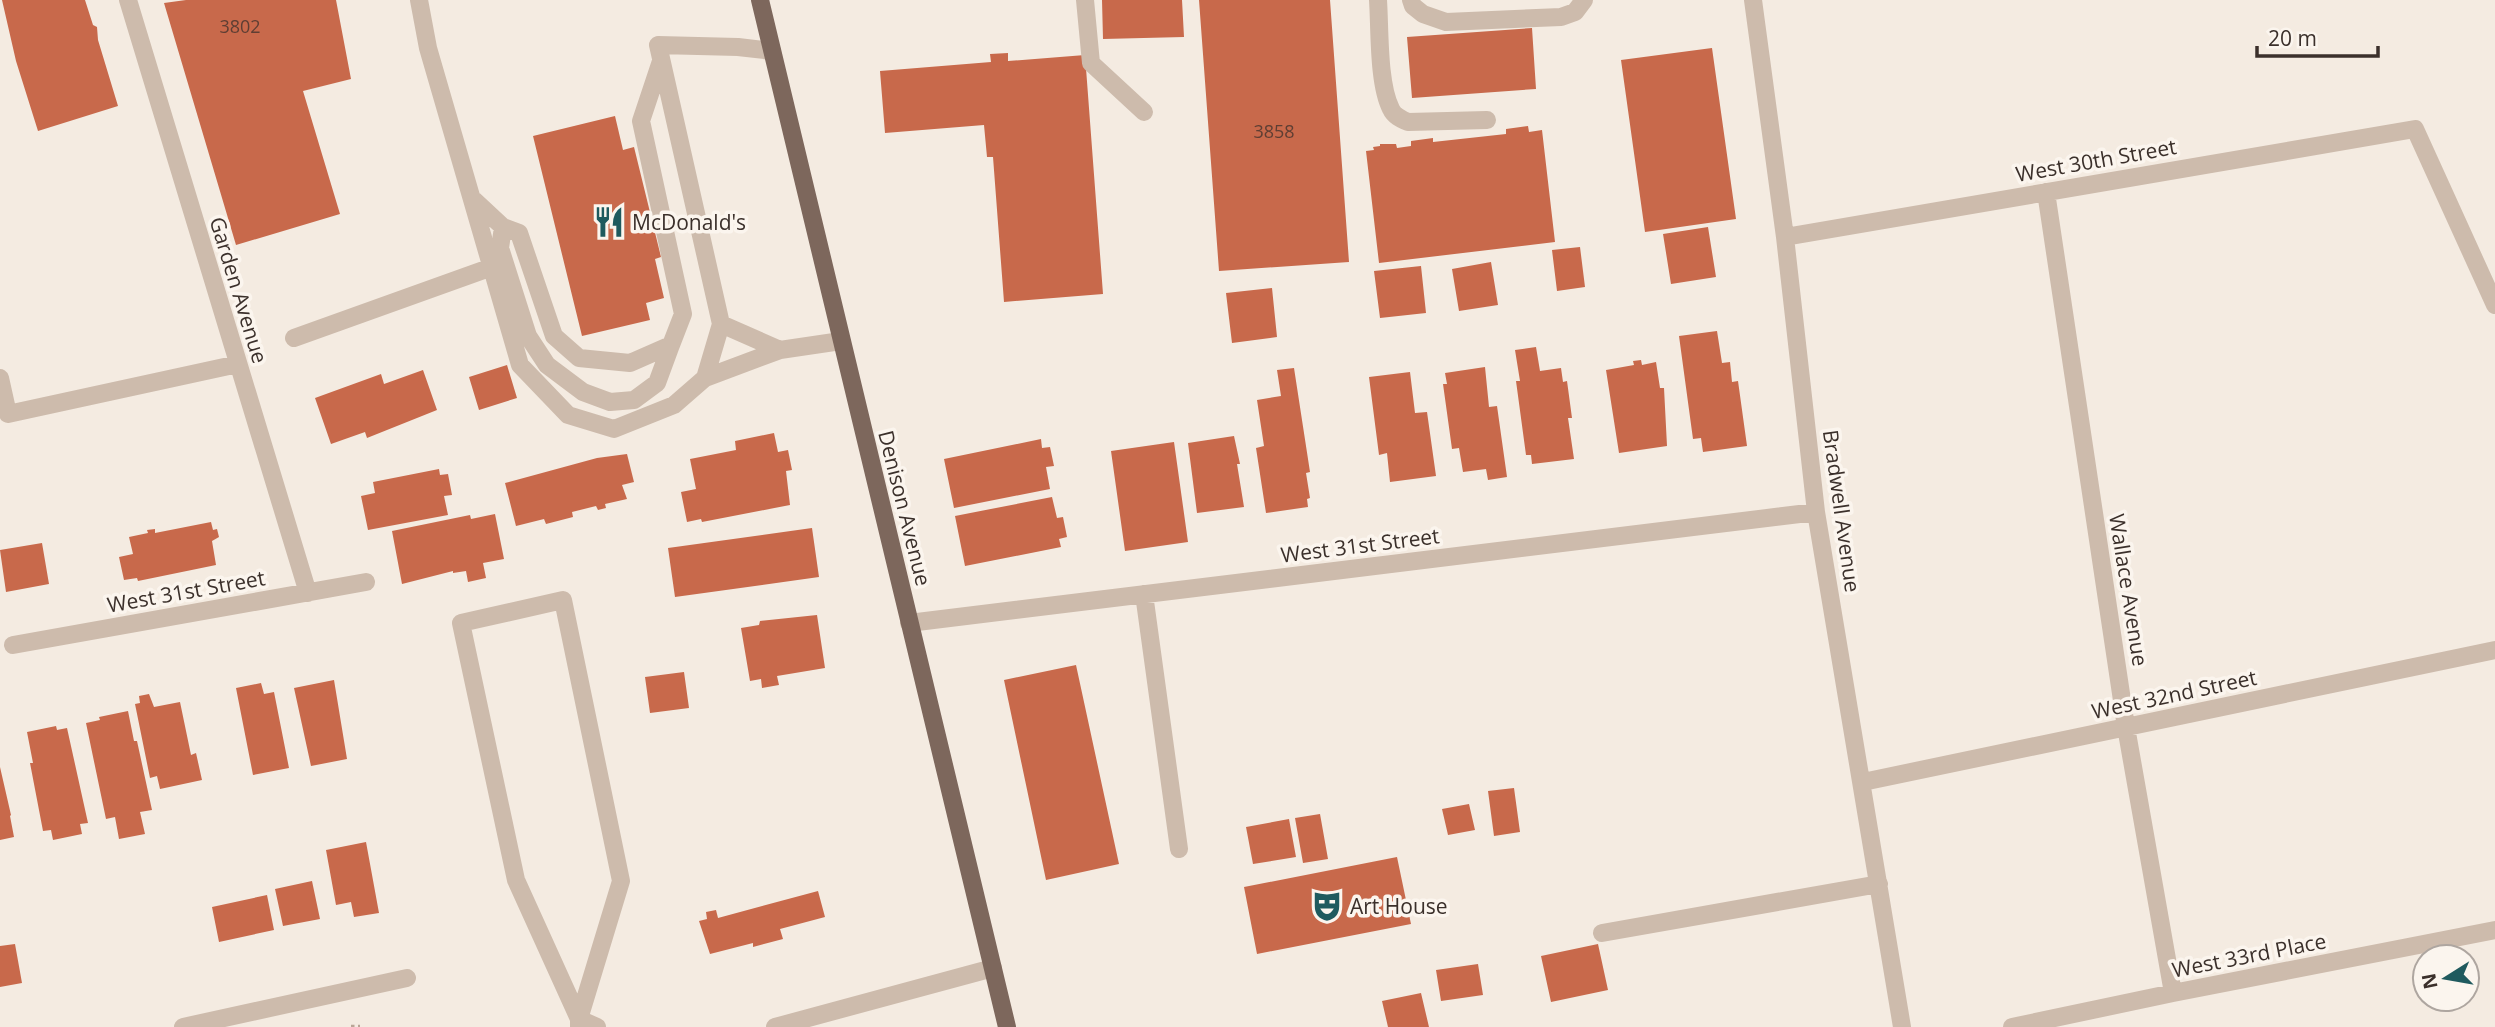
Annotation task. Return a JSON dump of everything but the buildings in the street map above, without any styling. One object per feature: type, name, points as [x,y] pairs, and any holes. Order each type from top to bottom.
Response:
[{"type":"main road","name":"Denison Avenue","points":[[760,0],[1007,1027]]},
{"type":"street","name":"Garden Avenue","points":[[128,0],[307,593]]},
{"type":"street","points":[[419,0],[428,48],[520,365],[568,415],[614,429],[674,405],[705,378],[780,350],[841,341]]},
{"type":"street","points":[[1086,0],[1091,63],[1144,112]]},
{"type":"street","points":[[1378,0],[1382,67],[1391,110],[1397,117],[1408,122],[1487,120]]},
{"type":"street","points":[[1411,0],[1413,6],[1423,14],[1446,22],[1560,17],[1575,12],[1584,0]]},
{"type":"street","name":"Bradwell Avenue","points":[[1753,0],[1785,237],[1816,512],[1902,1027]]},
{"type":"street","points":[[659,53],[738,47],[772,51]]},
{"type":"street","points":[[659,53],[722,324],[705,378]]},
{"type":"street","points":[[503,227],[500,248],[528,336],[547,365],[583,392],[610,402],[634,400],[657,383],[683,314],[641,121],[659,53]]},
{"type":"street","name":"West 30th Street","points":[[1785,237],[2415,129],[2495,305]]},
{"type":"street","name":"Wallace Avenue","points":[[2046,192],[2126,727],[2173,993]]},
{"type":"street","points":[[471,197],[503,227],[519,233],[554,336],[579,358],[630,363],[671,345]]},
{"type":"street","points":[[294,338],[492,267]]},
{"type":"street","points":[[722,324],[780,350]]},
{"type":"street","points":[[0,378],[8,414],[239,364]]},
{"type":"street","name":"West 31st Street","points":[[909,623],[1816,512]]},
{"type":"street","name":"West 31st Street","points":[[13,645],[366,582]]},
{"type":"street","points":[[1143,594],[1179,849]]},
{"type":"street","points":[[563,600],[621,881],[579,1023],[516,880],[461,623],[563,600]]},
{"type":"street","name":"West 32nd Street","points":[[1863,782],[2495,650]]},
{"type":"street","points":[[1602,933],[1879,884]]},
{"type":"street","name":"West 33rd Place","points":[[2012,1027],[2495,930]]},
{"type":"street","points":[[775,1027],[993,968]]},
{"type":"street","points":[[184,1027],[407,978]]},
{"type":"street","points":[[579,1023],[597,1027]]},
{"type":"path","points":[[351,1027],[360,1027]]},
{"type":"place","name":"McDonald's","points":[[609,222]]},
{"type":"place","name":"Art House","points":[[1327,906]]}]
